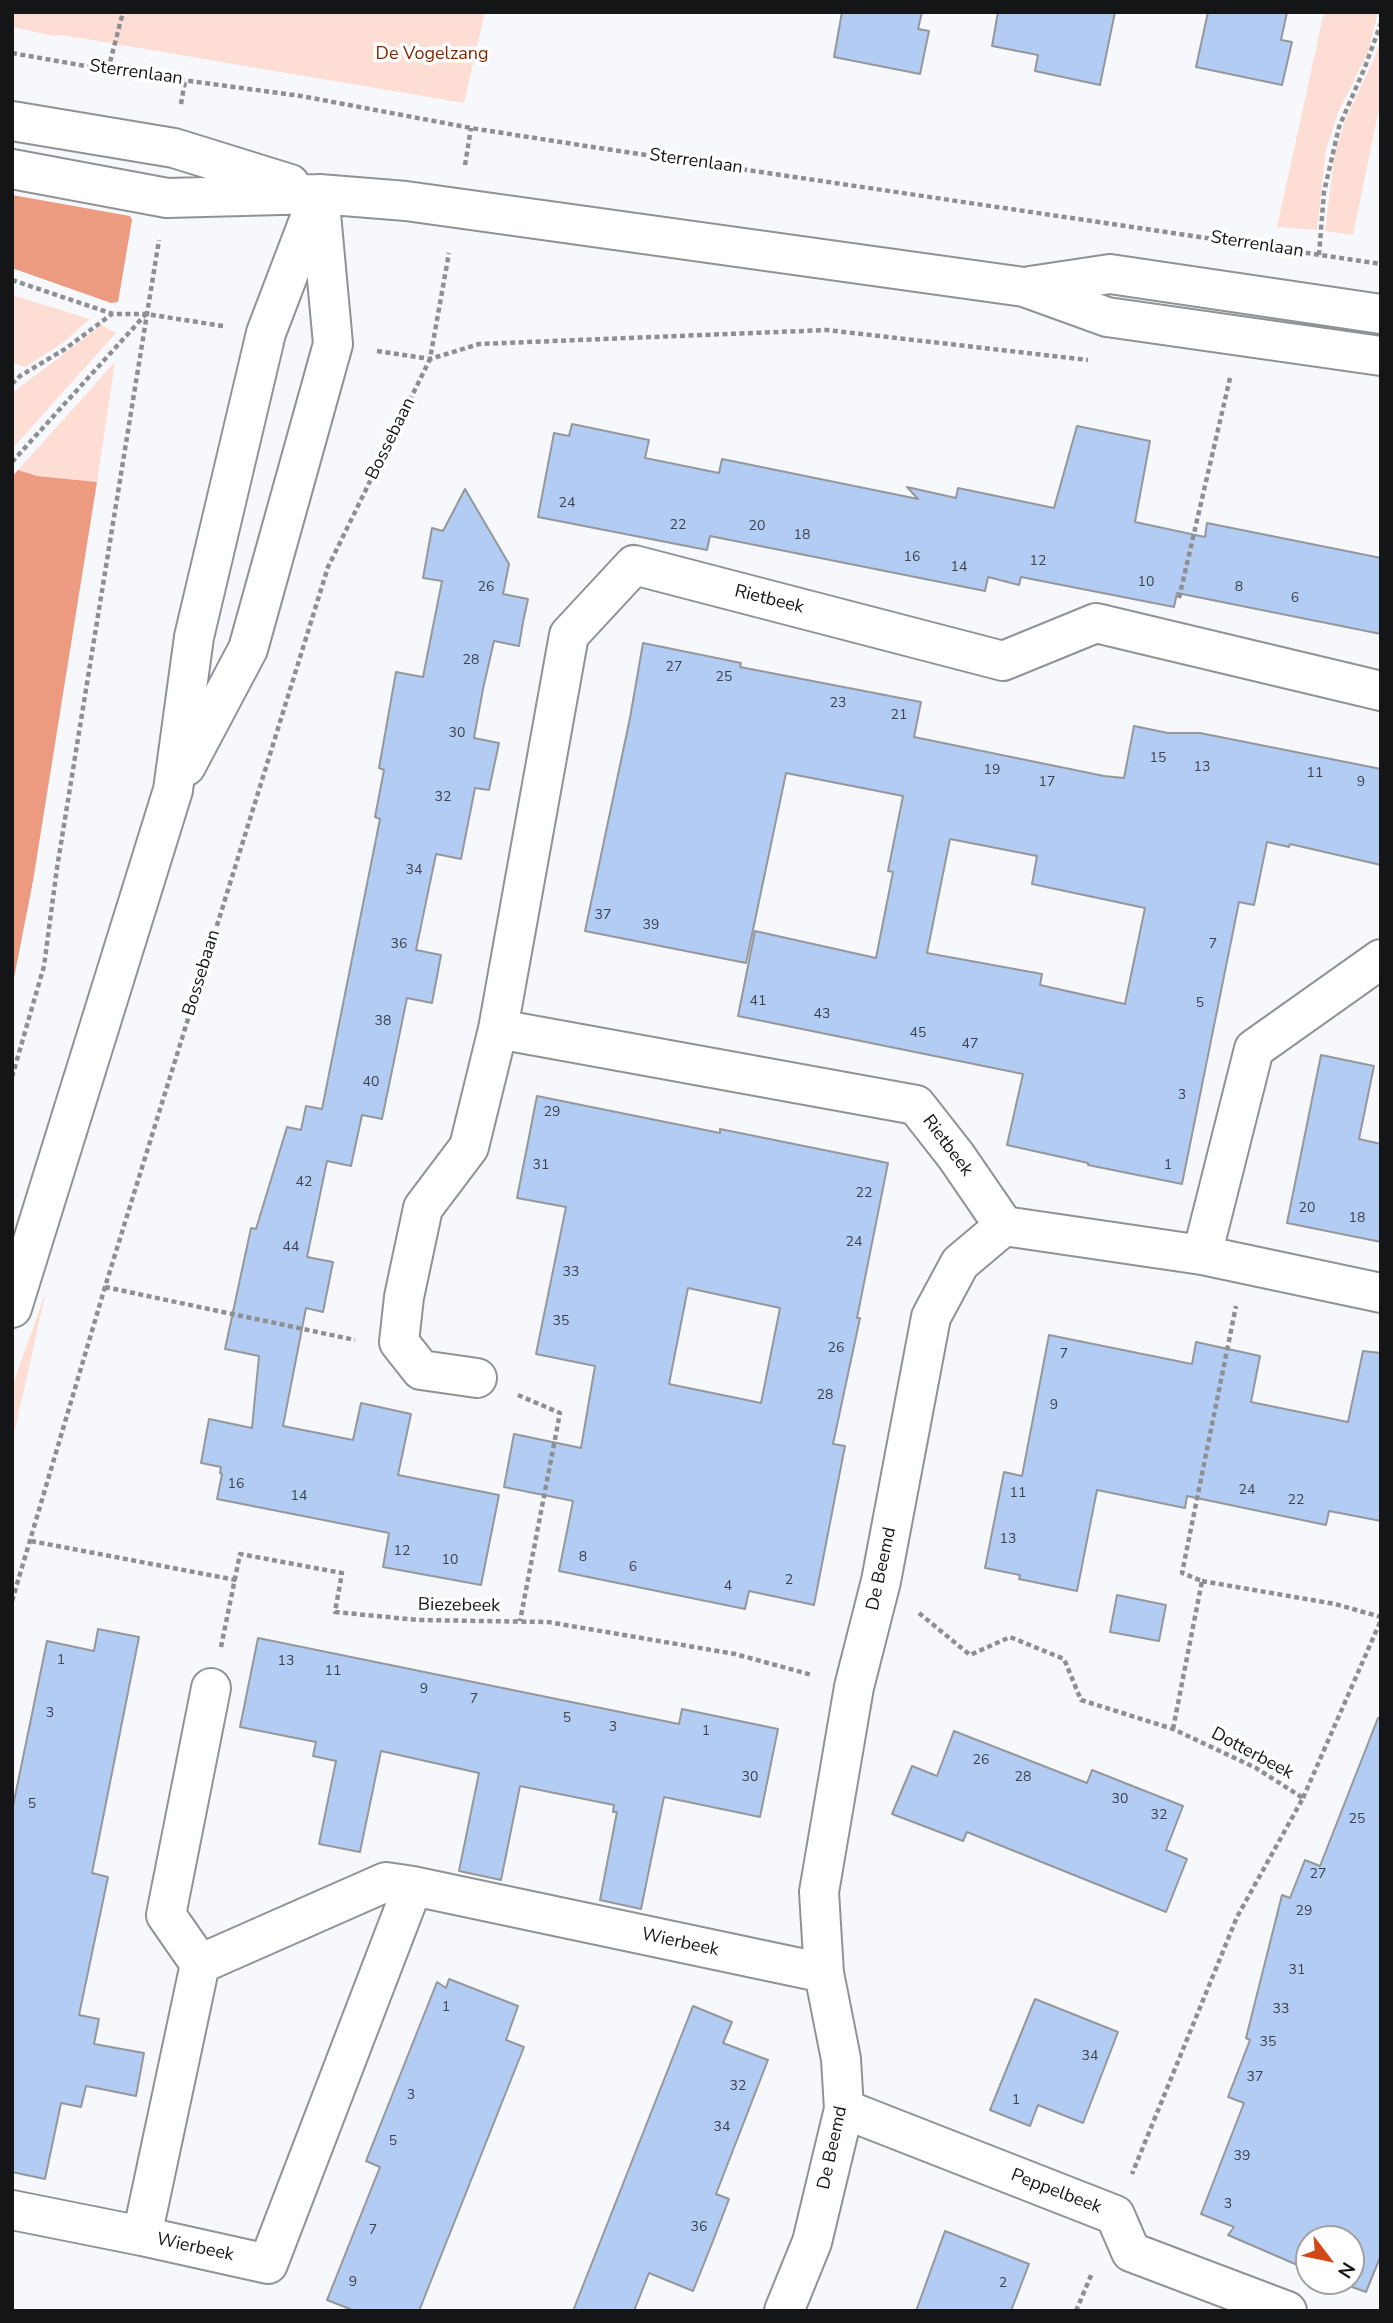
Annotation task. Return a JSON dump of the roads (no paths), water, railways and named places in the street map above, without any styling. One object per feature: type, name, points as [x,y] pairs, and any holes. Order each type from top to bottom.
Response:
[{"type":"street","points":[[12,121],[174,148],[319,194]]},
{"type":"street","points":[[12,169],[167,198],[319,194],[406,201],[1024,287],[1107,317],[1381,356]]},
{"type":"street","points":[[12,1308],[173,790],[194,637],[266,333],[319,194]]},
{"type":"street","points":[[173,790],[248,649],[333,344],[319,194]]},
{"type":"street","points":[[1024,287],[1110,274],[1381,314]]},
{"type":"street","name":"Rietbeek","points":[[478,1378],[421,1370],[399,1342],[404,1297],[423,1208],[469,1147],[498,1029],[569,635],[634,565],[1003,661],[1097,623],[1381,691]]},
{"type":"street","points":[[1202,1255],[1254,1049],[1381,959]]},
{"type":"street","name":"Rietbeek","points":[[498,1029],[916,1105],[956,1156],[1004,1226]]},
{"type":"street","points":[[1004,1226],[1202,1255],[1381,1293]]},
{"type":"street","name":"De Beemd","points":[[784,2311],[812,2242],[844,2109],[841,2059],[824,1973],[819,1892],[854,1687],[881,1581],[931,1317],[960,1263],[1004,1226]]},
{"type":"street","points":[[200,1964],[166,1916],[211,1688]]},
{"type":"street","name":"Wierbeek","points":[[413,1886],[268,2264],[142,2236],[200,1964],[386,1882],[413,1886],[824,1973]]},
{"type":"street","name":"Peppelbeek","points":[[844,2109],[1115,2215],[1131,2252],[1287,2311]]},
{"type":"street","points":[[12,2210],[142,2236]]},
{"type":"park label","name":"De Vogelzang","points":[[432,55]]}]
